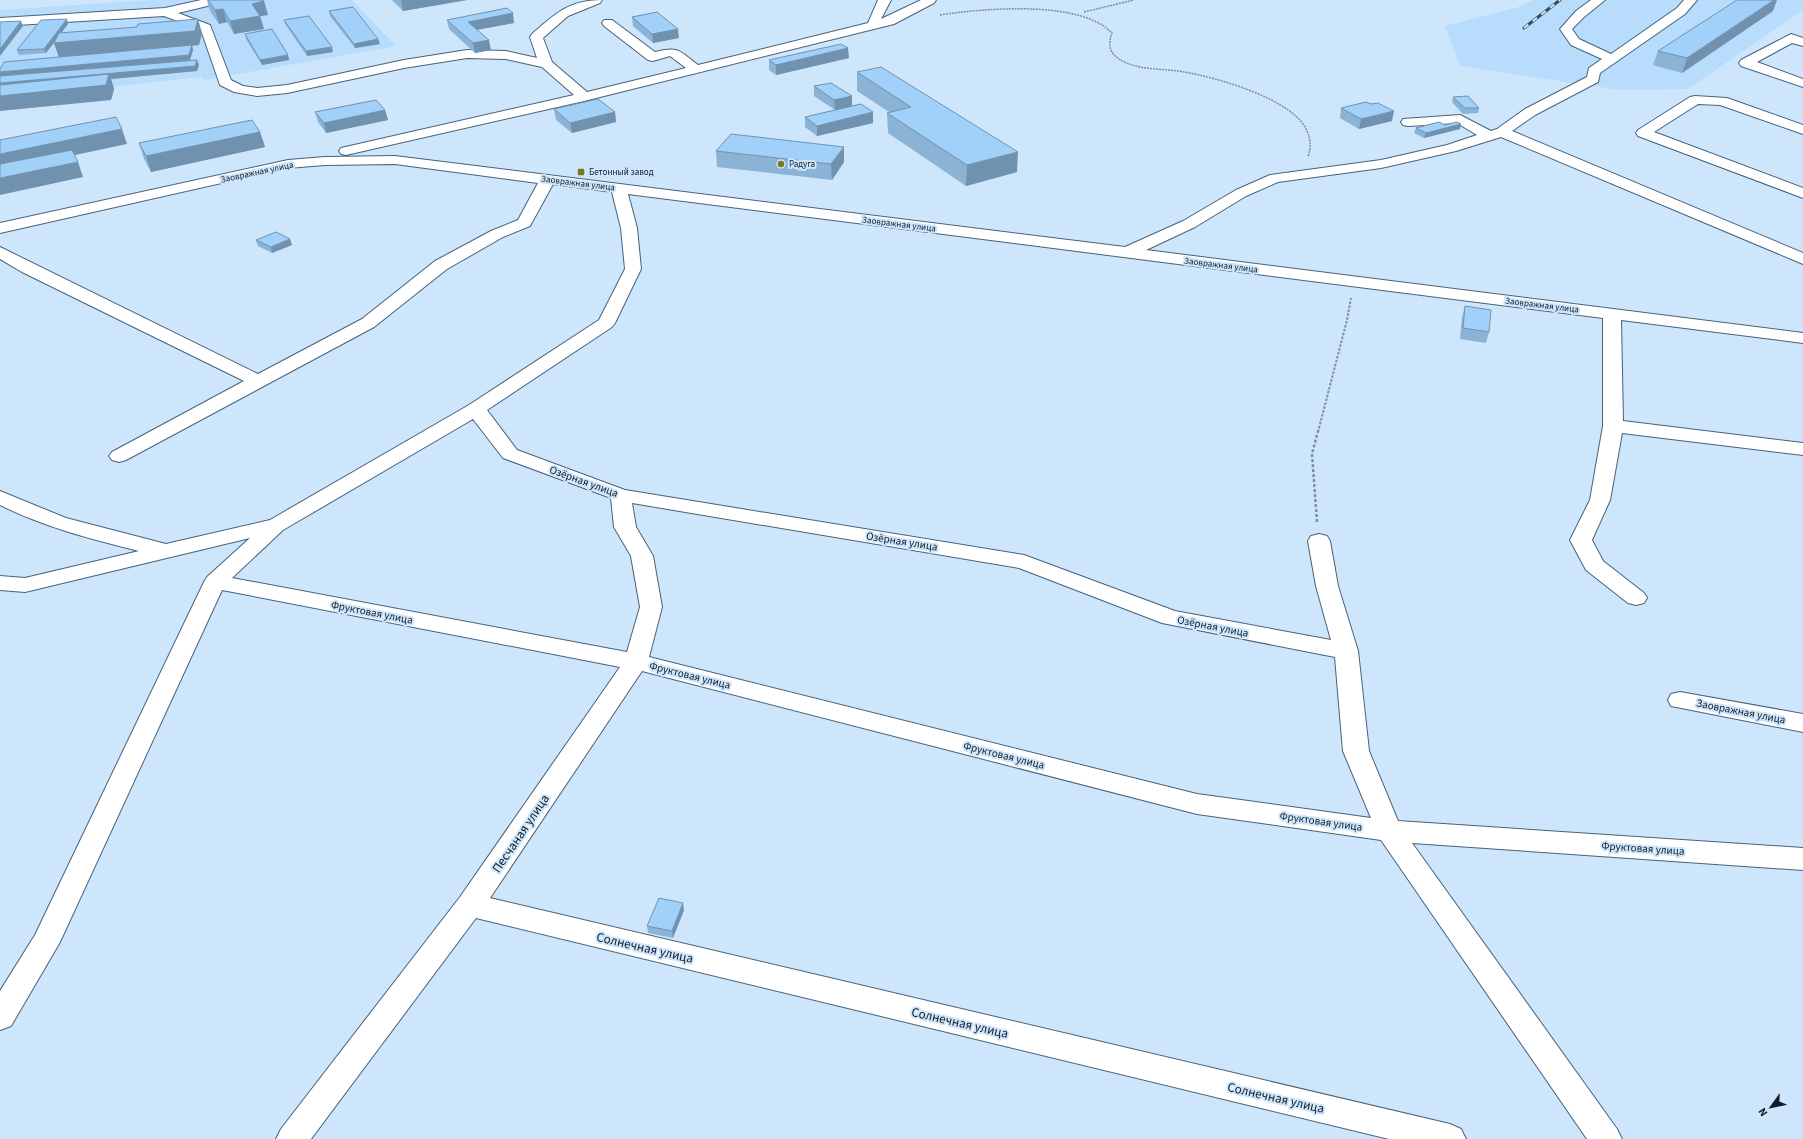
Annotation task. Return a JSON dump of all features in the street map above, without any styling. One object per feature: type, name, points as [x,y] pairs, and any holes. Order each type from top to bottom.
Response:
[{"type":"street","points":[[0,22],[165,12],[216,0]]},
{"type":"street","points":[[584,97],[546,64],[536,38],[564,13],[596,0]]},
{"type":"street","points":[[873,25],[885,0]]},
{"type":"street","points":[[288,164],[584,97],[890,21],[930,0]]},
{"type":"street","points":[[1599,0],[1580,14],[1566,29],[1575,42],[1612,59]]},
{"type":"street","points":[[1126,253],[1189,224],[1241,193],[1275,178],[1380,164],[1452,148],[1495,134],[1530,112],[1593,79],[1594,71],[1681,11],[1691,0]]},
{"type":"street","points":[[165,12],[206,28],[226,82],[239,89],[257,92],[287,89],[404,64],[467,54],[506,55],[546,64]]},
{"type":"street","points":[[608,23],[653,57],[672,52],[696,69]]},
{"type":"street","points":[[1803,42],[1791,38],[1746,63],[1803,83]]},
{"type":"street","points":[[1803,130],[1722,101],[1695,100],[1643,133],[1803,193]]},
{"type":"street","points":[[1408,122],[1460,119],[1803,259]]},
{"type":"street","points":[[437,164],[427,158],[424,148],[427,141],[436,133],[449,128]]},
{"type":"street","name":"Заовражная улица","points":[[0,228],[288,164],[359,159],[395,160],[437,164],[619,189],[1803,338]]},
{"type":"street","points":[[119,456],[368,323],[441,265],[497,234],[524,222],[548,179]]},
{"type":"street","points":[[0,1017],[46,942],[215,582],[276,525],[476,409],[606,323],[633,269],[629,228],[619,189]]},
{"type":"street","points":[[0,252],[28,268],[258,381]]},
{"type":"street","points":[[1612,314],[1611,344],[1613,426],[1600,500],[1581,540],[1594,565],[1636,598]]},
{"type":"street","name":"Озёрная улица","points":[[476,409],[510,454],[621,495],[1024,562],[1170,618],[1346,651]]},
{"type":"street","points":[[1613,426],[1803,449]]},
{"type":"street","name":"Песчаная улица","points":[[292,1139],[470,905],[636,662],[651,607],[642,556],[625,527],[621,495]]},
{"type":"street","points":[[0,497],[26,512],[76,529],[165,551]]},
{"type":"street","points":[[0,583],[25,585],[276,525]]},
{"type":"street","points":[[1319,541],[1328,586],[1346,651],[1356,751],[1389,830],[1606,1139]]},
{"type":"street","name":"Фруктовая улица","points":[[215,582],[636,662],[1197,804],[1389,830],[1803,859]]},
{"type":"street","name":"Заовражная улица","points":[[1680,700],[1803,723]]},
{"type":"street","name":"Солнечная улица","points":[[470,905],[1450,1139]]},
{"type":"path","points":[[1083,12],[1134,0]]},
{"type":"path","points":[[934,16],[988,6]]},
{"type":"path","points":[[1079,10],[1087,14]]},
{"type":"path","points":[[1097,19],[1107,26],[1112,33],[1108,41],[1111,53],[1119,60],[1137,66],[1191,73],[1235,85],[1264,96],[1300,119],[1312,142],[1308,157],[1275,178]]},
{"type":"path","points":[[1319,541],[1312,454],[1348,320],[1353,282]]},
{"type":"shaded area","points":[[151,0],[352,0],[396,46],[204,80],[201,77],[0,99],[0,10]]},
{"type":"shaded area","points":[[1533,0],[1803,0],[1803,10],[1688,89],[1620,90],[1460,66],[1445,26],[1519,7]]},
{"type":"building","points":[[208,0],[264,1],[252,4],[260,16],[230,21],[223,9],[215,10]]},
{"type":"building","points":[[1737,0],[1774,0],[1687,58],[1658,51]]},
{"type":"building","points":[[353,7],[378,39],[354,44],[329,11]]},
{"type":"building","points":[[507,8],[513,13],[468,22],[489,40],[473,43],[447,20]]},
{"type":"building","points":[[657,12],[678,29],[652,34],[632,17]]},
{"type":"building","points":[[309,16],[332,47],[306,51],[284,20]]},
{"type":"building","points":[[67,19],[44,49],[17,50],[41,20]]},
{"type":"building","points":[[198,19],[195,31],[54,43],[59,33],[137,27],[138,24]]},
{"type":"building","points":[[21,21],[0,49],[0,22]]},
{"type":"building","points":[[272,29],[288,55],[260,60],[245,34]]},
{"type":"building","points":[[841,44],[848,48],[776,65],[769,60]]},
{"type":"building","points":[[192,45],[189,55],[0,72],[4,62]]},
{"type":"building","points":[[197,60],[195,66],[0,83],[0,76]]},
{"type":"building","points":[[881,67],[1018,152],[967,165],[887,113],[911,107],[857,72]]},
{"type":"building","points":[[109,74],[106,85],[0,96],[0,85]]},
{"type":"building","points":[[831,83],[852,96],[834,100],[814,86]]},
{"type":"building","points":[[1468,96],[1479,108],[1465,108],[1453,97]]},
{"type":"building","points":[[598,99],[615,112],[570,123],[554,109]]},
{"type":"building","points":[[376,100],[385,110],[324,123],[315,112]]},
{"type":"building","points":[[1366,102],[1371,104],[1378,103],[1394,111],[1361,119],[1341,108]]},
{"type":"building","points":[[861,104],[873,112],[817,126],[805,117]]},
{"type":"building","points":[[116,117],[122,129],[0,154],[0,140]]},
{"type":"building","points":[[252,120],[260,132],[146,156],[139,143]]},
{"type":"building","points":[[1439,122],[1445,125],[1457,122],[1461,124],[1426,133],[1416,128]]},
{"type":"building","points":[[731,134],[844,147],[831,164],[716,151]]},
{"type":"building","points":[[72,150],[78,162],[0,178],[0,164]]},
{"type":"building","points":[[276,232],[290,239],[271,247],[256,240]]},
{"type":"building","points":[[1465,306],[1491,310],[1489,332],[1463,328]]},
{"type":"building","points":[[659,898],[683,903],[672,931],[647,926]]},
{"type":"railway","points":[[1524,28],[1560,0]]},
{"type":"place","name":"Радуга","points":[[781,164]]},
{"type":"place","name":"Бетонный завод","points":[[581,172]]}]
